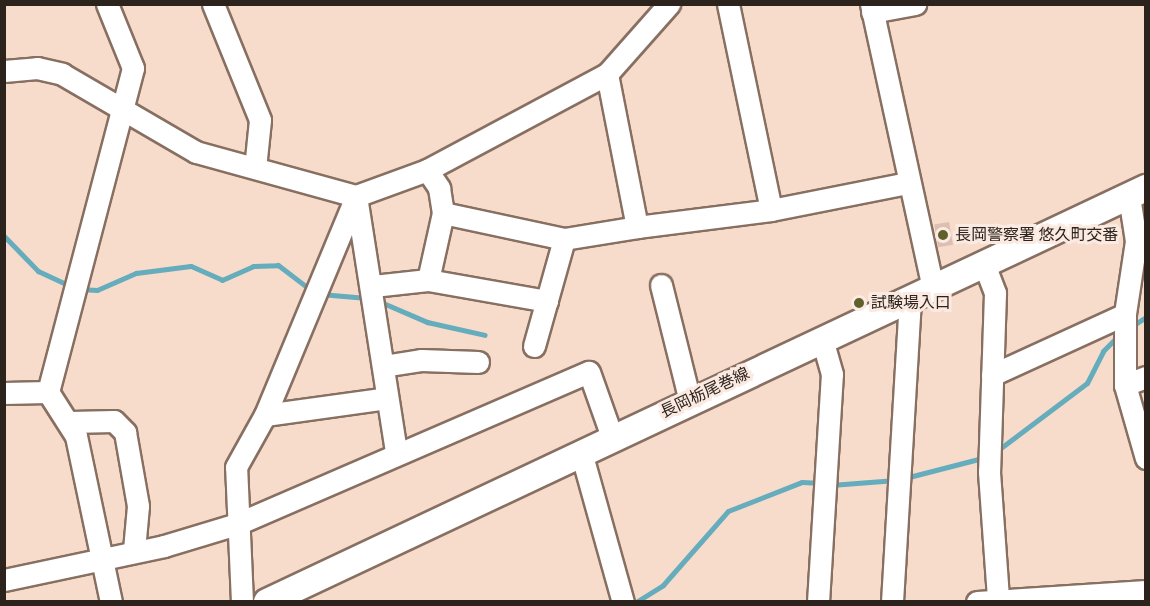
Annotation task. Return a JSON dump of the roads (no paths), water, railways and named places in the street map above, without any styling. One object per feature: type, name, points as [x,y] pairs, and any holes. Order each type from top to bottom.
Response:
[{"type":"main road","name":"長岡栃尾巻線","points":[[267,602],[580,452],[1137,192]]},
{"type":"street","points":[[48,392],[125,109],[133,68],[107,4]]},
{"type":"street","points":[[213,4],[260,120],[255,168]]},
{"type":"street","points":[[4,71],[37,68],[62,74],[196,152],[356,196],[427,170],[607,74],[669,4]]},
{"type":"street","points":[[728,4],[771,210]]},
{"type":"street","points":[[892,602],[921,292],[907,183],[872,8],[915,4]]},
{"type":"street","points":[[607,74],[637,227]]},
{"type":"street","points":[[427,170],[439,188],[443,213],[428,280]]},
{"type":"street","points":[[443,213],[564,239],[771,210],[907,183]]},
{"type":"street","points":[[1137,192],[1136,242],[1125,314],[1125,385],[1146,458]]},
{"type":"street","points":[[356,196],[373,286],[396,451]]},
{"type":"street","points":[[242,602],[236,467],[265,415],[356,196]]},
{"type":"street","points":[[534,346],[564,239]]},
{"type":"street","points":[[984,264],[995,293],[988,472],[988,600],[1146,591]]},
{"type":"street","points":[[373,286],[428,280],[547,301]]},
{"type":"street","points":[[661,285],[690,401]]},
{"type":"street","points":[[993,375],[1125,314]]},
{"type":"street","points":[[818,602],[832,374],[822,338]]},
{"type":"street","points":[[383,366],[421,360],[478,362]]},
{"type":"street","points":[[4,580],[237,524],[396,451],[589,372],[612,437]]},
{"type":"street","points":[[1125,385],[1146,377]]},
{"type":"street","points":[[4,393],[48,392]]},
{"type":"street","points":[[48,392],[70,422],[111,602]]},
{"type":"street","points":[[265,415],[387,399]]},
{"type":"street","points":[[70,422],[114,421],[124,432],[138,506],[134,550]]},
{"type":"street","points":[[580,452],[623,602]]},
{"type":"waterway","points":[[4,236],[38,271],[70,286]]},
{"type":"waterway","points":[[79,289],[97,290],[136,273],[191,266],[222,280],[253,266],[278,265],[312,291]]},
{"type":"waterway","points":[[320,294],[367,298]]},
{"type":"waterway","points":[[376,300],[427,322],[485,335]]},
{"type":"waterway","points":[[1129,328],[1146,317]]},
{"type":"waterway","points":[[994,453],[1087,383],[1103,351],[1119,335]]},
{"type":"waterway","points":[[905,478],[986,457]]},
{"type":"waterway","points":[[831,485],[896,480]]},
{"type":"waterway","points":[[636,602],[663,585],[728,511],[802,482],[822,483]]},
{"type":"place","name":"長岡警察署 悠久町交番","points":[[943,235]]},
{"type":"place","name":"試験場入口","points":[[859,303]]}]
